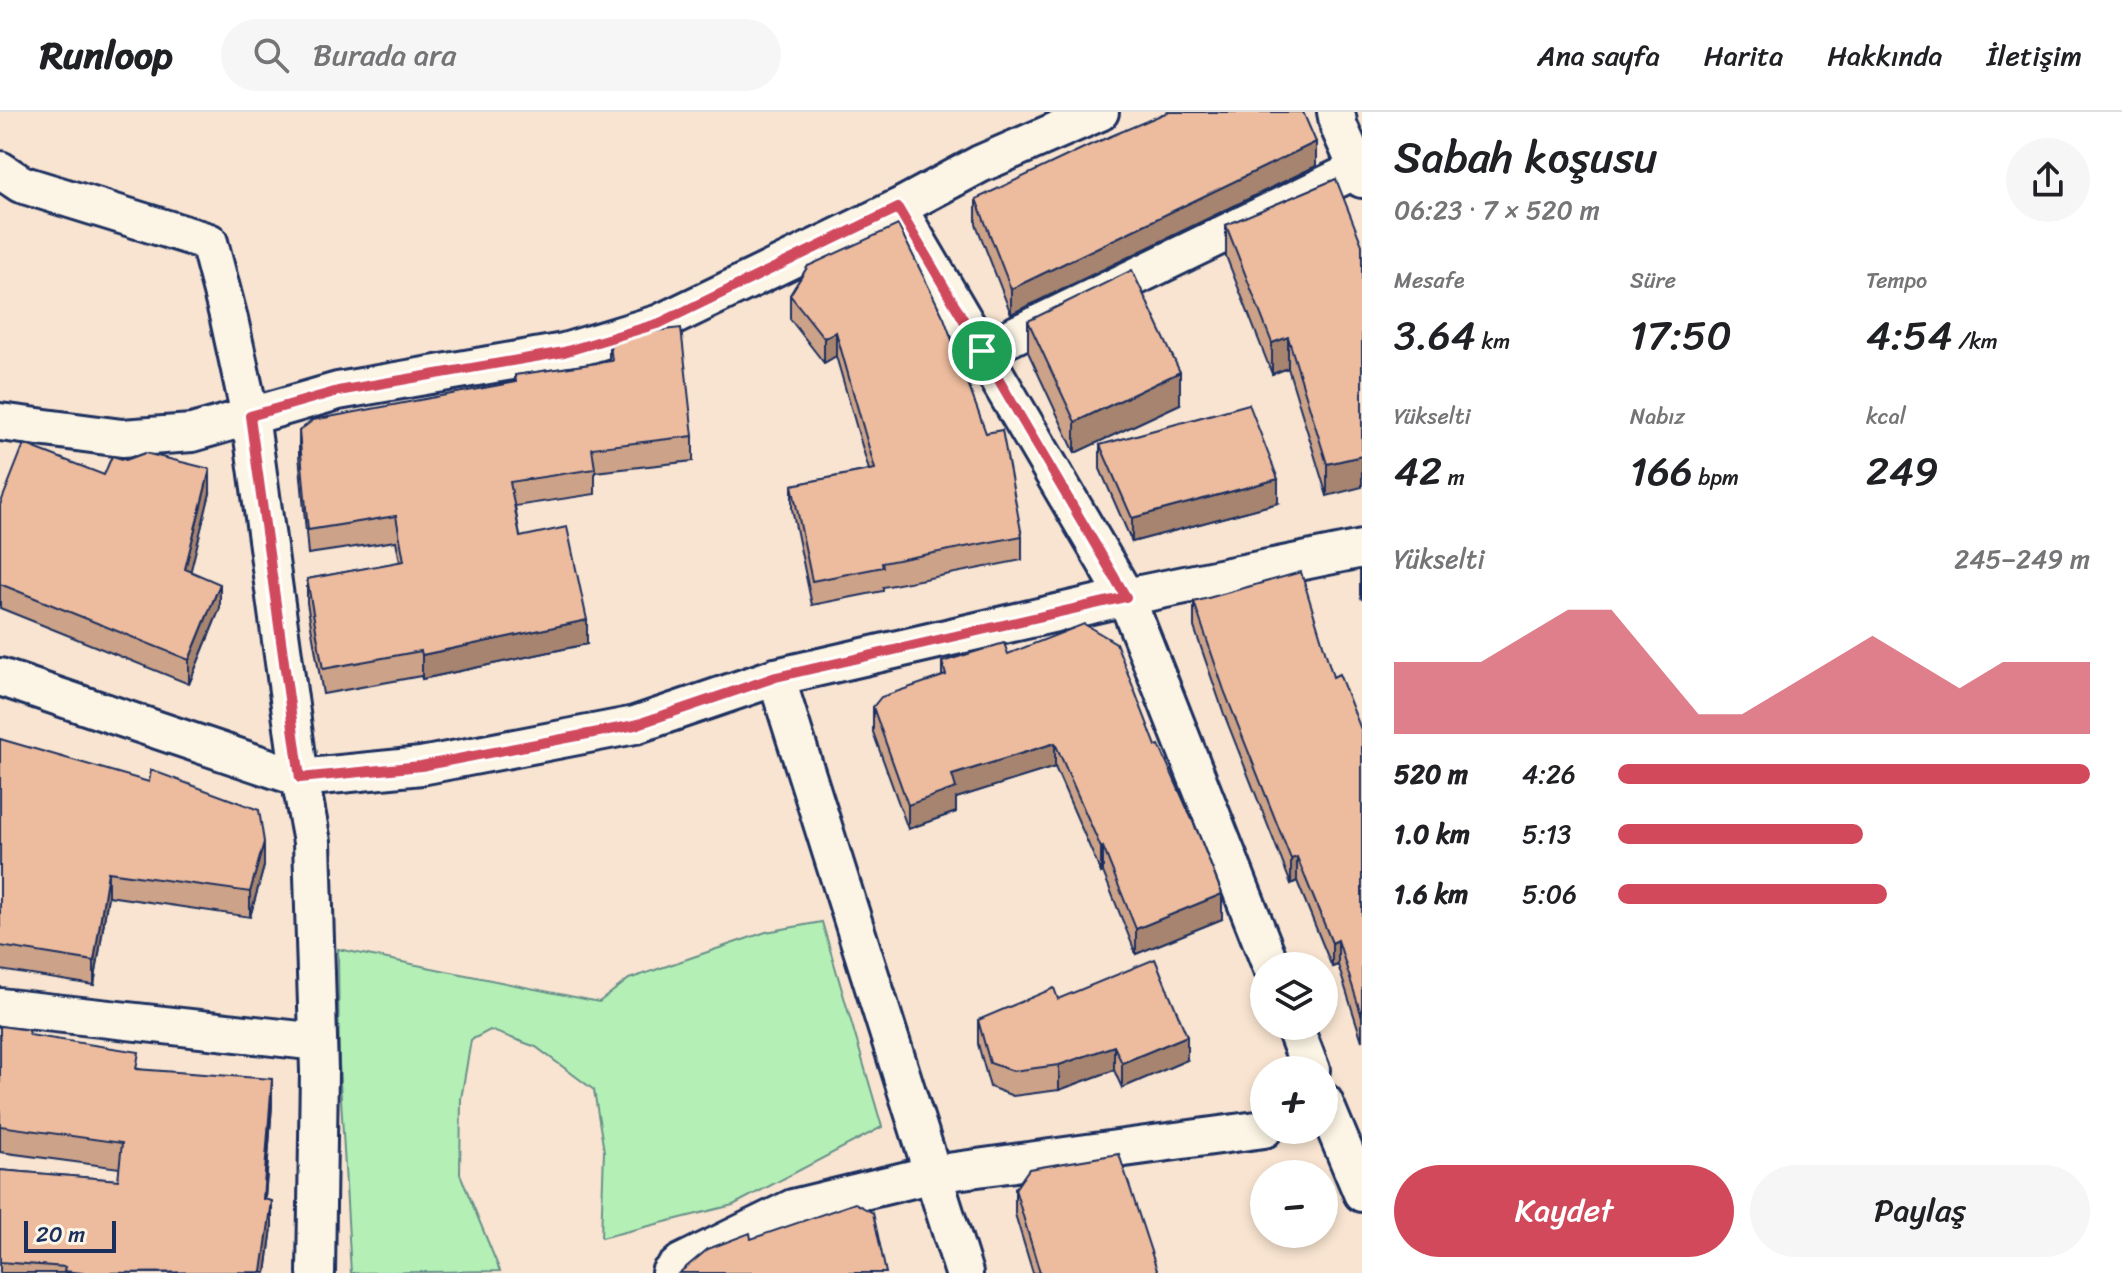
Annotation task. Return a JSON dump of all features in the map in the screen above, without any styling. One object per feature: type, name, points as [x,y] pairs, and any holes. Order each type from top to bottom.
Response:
[{"type":"street","points":[[0,422],[122,438],[192,433],[338,391],[564,352],[660,323],[898,208],[980,164],[1100,112]]},
{"type":"street","points":[[982,351],[1360,174],[1339,127],[1336,112]]},
{"type":"street","points":[[7,177],[209,242],[250,416],[300,778],[312,842],[318,1042],[316,1273]]},
{"type":"street","points":[[898,208],[1126,597],[1265,952]]},
{"type":"street","points":[[0,677],[300,778],[421,766],[635,725],[776,677],[1126,597],[1362,549]]},
{"type":"street","points":[[776,677],[964,1273]]},
{"type":"street","points":[[0,1007],[318,1042]]},
{"type":"street","points":[[1338,1123],[1362,1193]]},
{"type":"street","points":[[670,1273],[681,1263],[793,1208],[933,1174],[1250,1131]]},
{"type":"green space","points":[[822,922],[882,1127],[733,1205],[601,1238],[604,1151],[594,1090],[536,1047],[490,1030],[471,1040],[461,1099],[460,1174],[500,1271],[351,1273],[339,1063],[338,949],[599,1002],[629,979],[766,932]]},
{"type":"building","points":[[1168,112],[1303,112],[1316,142],[1011,289],[976,199]]},
{"type":"building","points":[[1336,179],[1362,245],[1362,456],[1327,464],[1288,337],[1272,343],[1226,225]]},
{"type":"building","points":[[898,225],[944,318],[986,433],[1002,430],[1022,536],[882,563],[883,567],[812,581],[792,485],[875,469],[836,332],[824,338],[790,295],[808,266]]},
{"type":"building","points":[[1132,270],[1180,372],[1075,422],[1028,321]]},
{"type":"building","points":[[681,328],[693,436],[592,448],[595,469],[510,482],[520,537],[567,527],[587,620],[422,655],[421,651],[323,669],[307,579],[404,561],[396,516],[308,530],[299,431],[313,420],[516,382],[515,375],[612,361],[609,336]]},
{"type":"building","points":[[1249,404],[1278,479],[1132,518],[1100,445]]},
{"type":"building","points":[[24,444],[104,475],[112,456],[126,460],[145,453],[210,469],[185,569],[220,584],[189,660],[0,584],[0,505]]},
{"type":"building","points":[[1301,572],[1333,677],[1339,674],[1362,732],[1362,1017],[1338,940],[1332,943],[1297,857],[1291,859],[1224,690],[1194,602]]},
{"type":"building","points":[[1084,624],[1116,643],[1156,746],[1159,745],[1222,894],[1136,929],[1103,847],[1055,743],[952,775],[956,788],[908,805],[873,707],[881,697],[946,675],[942,662],[1004,643],[1008,654]]},
{"type":"building","points":[[0,739],[149,782],[151,770],[259,810],[264,842],[250,892],[108,872],[94,961],[0,946]]},
{"type":"building","points":[[1155,959],[1187,1036],[1122,1063],[1114,1046],[1059,1065],[1013,1071],[990,1063],[978,1020],[1054,988],[1058,999]]},
{"type":"building","points":[[0,1026],[29,1030],[29,1035],[139,1052],[136,1069],[272,1079],[263,1199],[272,1201],[262,1272],[83,1273],[64,1271],[65,1267],[0,1262],[0,1170],[118,1180],[122,1143],[0,1126]]},
{"type":"building","points":[[1119,1154],[1158,1273],[1040,1273],[1015,1189],[1029,1169]]},
{"type":"building","points":[[855,1203],[873,1213],[886,1273],[679,1273],[708,1249],[750,1233],[751,1239]]},
{"type":"route","points":[[898,208],[982,351],[1126,597],[776,677],[635,725],[421,766],[300,778],[250,416],[338,391],[564,352],[660,323],[898,208]]}]
